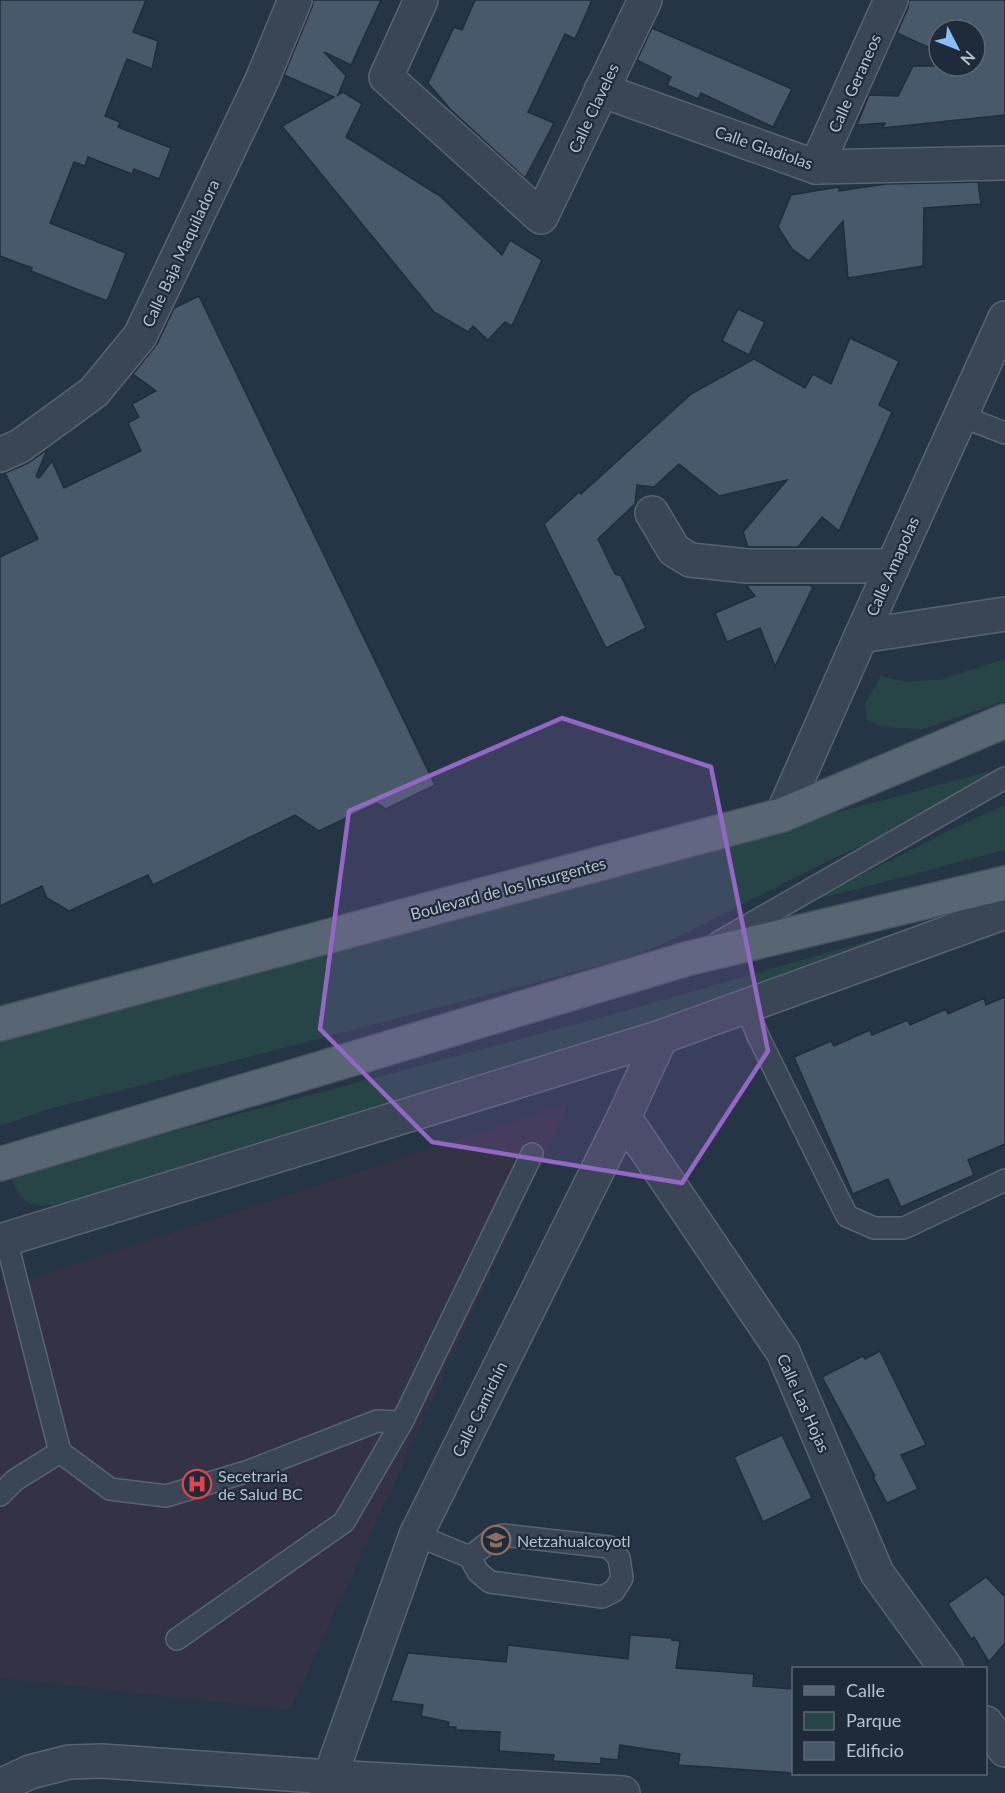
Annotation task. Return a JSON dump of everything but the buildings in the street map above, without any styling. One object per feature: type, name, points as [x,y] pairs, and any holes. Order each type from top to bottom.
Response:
[{"type":"main road","name":"Boulevard de los Insurgentes","points":[[0,1024],[782,815],[1005,721]]},
{"type":"main road","points":[[0,1164],[690,958],[1005,883]]},
{"type":"street","name":"Calle Baja Maquiladora","points":[[0,455],[20,446],[94,392],[140,336],[262,80],[295,0]]},
{"type":"street","name":"Calle Claveles","points":[[421,0],[386,77],[541,217],[645,0]]},
{"type":"street","name":"Calle Geraneos","points":[[816,167],[891,0]]},
{"type":"street","name":"Calle Gladiolas","points":[[601,90],[816,167],[1005,163]]},
{"type":"street","name":"Calle Amapolas","points":[[782,815],[1005,318]]},
{"type":"street","points":[[652,513],[674,550],[690,560],[747,566],[892,566]]},
{"type":"street","points":[[861,636],[1005,614]]},
{"type":"street","points":[[3,1240],[661,1037],[1005,912]]},
{"type":"street","name":"Calle Camichín","points":[[328,1785],[416,1535],[624,1118],[661,1037]]},
{"type":"street","name":"Calle Las Hojas","points":[[624,1118],[783,1352],[877,1573],[945,1667]]},
{"type":"street","points":[[987,1724],[1005,1750]]},
{"type":"street","points":[[0,1786],[30,1773],[69,1762],[102,1761],[328,1785],[622,1793]]},
{"type":"lane","points":[[961,416],[1005,434]]},
{"type":"lane","points":[[690,958],[1005,778]]},
{"type":"lane","points":[[746,1007],[847,1216],[874,1228],[903,1228],[1005,1180]]},
{"type":"lane","points":[[177,1639],[344,1522],[402,1422],[532,1154]]},
{"type":"lane","points":[[3,1240],[60,1452],[110,1489],[166,1496],[249,1471],[377,1421],[402,1422]]},
{"type":"lane","points":[[0,1494],[15,1480],[60,1452]]},
{"type":"lane","points":[[416,1535],[470,1557],[478,1572],[490,1582],[602,1597],[615,1591],[622,1578],[619,1558],[609,1547],[503,1535],[494,1538],[470,1557]]},
{"type":"highlighted area","points":[[562,718],[711,767],[768,1051],[682,1183],[432,1142],[320,1029],[349,811]]},
{"type":"shaded area","name":"Secetraria de Salud BC","points":[[568,1104],[290,1710],[0,1678],[0,1289]]},
{"type":"green space","points":[[1005,659],[1005,701],[920,730],[880,726],[867,720],[865,704],[881,676],[907,682],[942,679]]},
{"type":"green space","points":[[1005,767],[1005,770],[917,820],[828,861],[649,950],[613,962],[49,1109],[0,1126],[0,1042]]},
{"type":"green space","points":[[1005,805],[1005,850],[814,899],[956,827]]},
{"type":"green space","points":[[934,922],[743,999],[331,1127],[63,1203],[32,1204],[21,1196],[12,1180],[56,1163],[625,1011]]},
{"type":"place","name":"Secetraria de Salud BC","points":[[197,1484]]},
{"type":"place","name":"Netzahualcoyotl","points":[[496,1540]]}]
